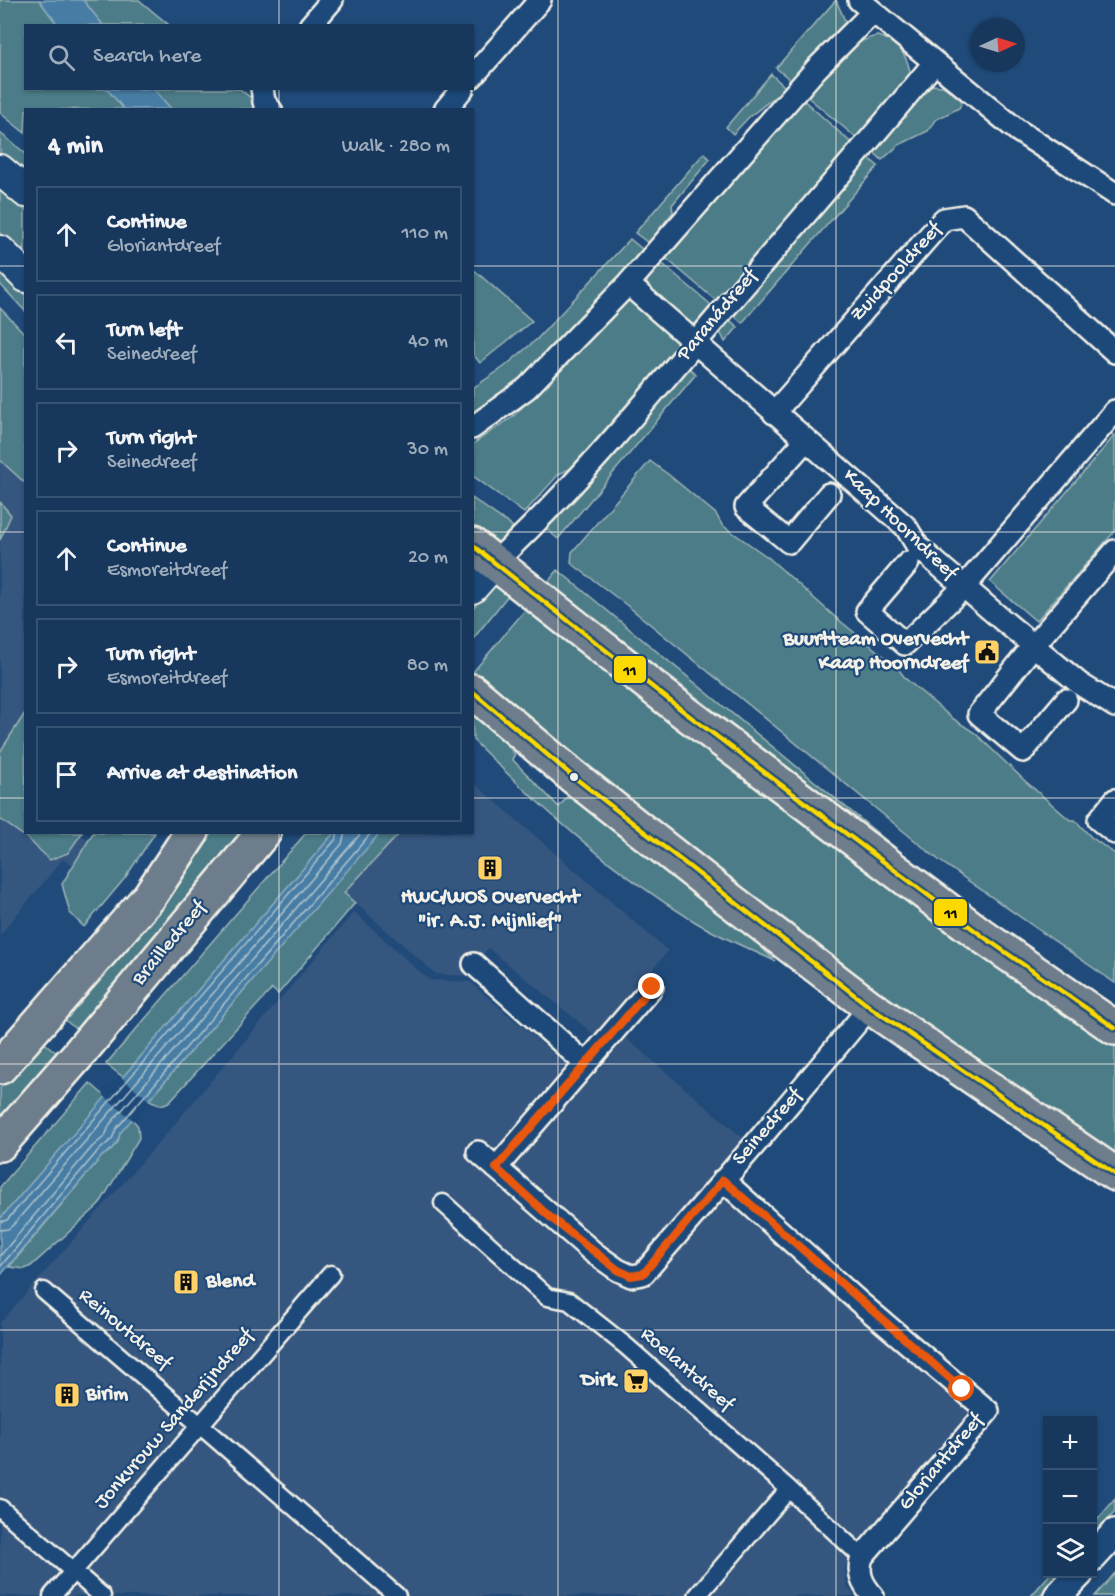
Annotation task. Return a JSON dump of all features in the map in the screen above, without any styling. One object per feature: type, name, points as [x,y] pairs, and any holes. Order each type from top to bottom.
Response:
[{"type":"main road","points":[[0,170],[24,190]]},
{"type":"main road","points":[[0,251],[24,275]]},
{"type":"main road","points":[[474,582],[484,554],[683,711],[930,898],[1115,1028]]},
{"type":"main road","points":[[474,693],[570,774],[870,1007],[1115,1174]]},
{"type":"main road","points":[[0,1067],[149,897],[191,834]]},
{"type":"main road","name":"Brailledreef","points":[[0,1144],[77,1056],[262,834]]},
{"type":"main road","points":[[39,1022],[77,1056]]},
{"type":"street","points":[[312,24],[332,0]]},
{"type":"street","points":[[474,75],[540,0]]},
{"type":"street","points":[[474,427],[527,388],[628,284],[816,69],[866,6],[1017,130],[1115,194]]},
{"type":"street","name":"Paranádreef","points":[[484,554],[528,532],[596,460],[934,63]]},
{"type":"street","points":[[262,90],[264,102],[268,108]]},
{"type":"street","points":[[447,108],[461,90]]},
{"type":"street","name":"Zuidpooldreef","points":[[774,413],[944,219],[964,216],[1115,352]]},
{"type":"street","name":"Kaap Hoorndreef","points":[[628,284],[906,527],[918,547],[964,587],[1080,684],[1115,706]]},
{"type":"street","points":[[964,587],[1115,411]]},
{"type":"street","name":"Kaap Hoorndreef","points":[[806,440],[746,507],[789,542],[829,494]]},
{"type":"street","points":[[1066,700],[1023,751],[979,714],[1033,646],[1115,551]]},
{"type":"street","name":"Kaap Hoorndreef","points":[[908,563],[867,611],[905,644],[964,587]]},
{"type":"street","points":[[1115,800],[1099,820],[1115,833]]},
{"type":"street","points":[[474,964],[586,1064]]},
{"type":"street","points":[[478,1152],[496,1168],[652,987]]},
{"type":"street","name":"Seinedreef","points":[[496,1168],[551,1218],[618,1270],[631,1276],[643,1274],[870,1007]]},
{"type":"street","name":"Gloriantdreef","points":[[723,1180],[868,1309],[988,1411],[862,1557]]},
{"type":"street","name":"Roelantdreef","points":[[443,1203],[547,1297],[569,1301],[626,1346],[862,1557]]},
{"type":"street","name":"Jonkvrouw Sanderijndreef","points":[[52,1596],[331,1274]]},
{"type":"street","name":"Reinoutdreef","points":[[44,1291],[397,1596]]},
{"type":"street","points":[[697,1596],[789,1490]]},
{"type":"street","points":[[0,1508],[102,1596]]},
{"type":"street","points":[[1097,1553],[1115,1533]]},
{"type":"street","points":[[862,1557],[860,1577],[873,1596]]},
{"type":"street","points":[[1058,1596],[1075,1578]]},
{"type":"shaded area","points":[[0,460],[24,482],[24,834],[83,834],[82,836],[95,844],[80,869],[63,859],[0,935]]},
{"type":"shaded area","points":[[474,783],[668,951],[596,1036],[488,948],[464,976],[436,974],[344,893],[399,834],[474,834]]},
{"type":"shaded area","points":[[354,912],[429,980],[470,982],[588,1083],[626,1038],[757,1150],[729,1184],[984,1412],[878,1527],[849,1554],[845,1569],[847,1587],[855,1596],[0,1596],[0,1323],[161,1140]]},
{"type":"green space","points":[[0,0],[39,0],[57,24],[24,24],[24,90],[108,90],[123,108],[24,108],[24,132],[0,113]]},
{"type":"green space","points":[[83,0],[139,0],[168,24],[102,24]]},
{"type":"green space","points":[[836,0],[846,23],[794,83],[776,68]]},
{"type":"green space","points":[[877,36],[885,38],[901,50],[908,62],[911,77],[860,141],[804,94],[846,51],[866,39]]},
{"type":"green space","points":[[771,74],[786,88],[749,117],[733,134],[726,127]]},
{"type":"green space","points":[[943,86],[963,100],[959,108],[935,120],[928,131],[899,145],[882,160],[870,149],[924,87]]},
{"type":"green space","points":[[155,90],[241,90],[263,108],[170,108]]},
{"type":"green space","points":[[800,97],[856,147],[720,304],[662,255]]},
{"type":"green space","points":[[0,133],[24,152],[24,178],[0,158]]},
{"type":"green space","points":[[704,153],[710,159],[672,205],[673,212],[658,231],[651,245],[635,233]]},
{"type":"green space","points":[[865,155],[878,166],[742,323],[730,312]]},
{"type":"green space","points":[[0,189],[24,209],[24,259],[0,236]]},
{"type":"green space","points":[[630,239],[647,253],[533,370],[474,415],[474,387],[504,367],[537,339]]},
{"type":"green space","points":[[658,260],[716,309],[704,321],[698,324],[689,323],[649,289],[647,277]]},
{"type":"green space","points":[[474,270],[532,321],[480,363],[474,355]]},
{"type":"green space","points":[[0,273],[18,285],[24,293],[24,310],[0,284]]},
{"type":"green space","points":[[627,301],[636,302],[676,336],[680,348],[586,461],[559,474],[524,513],[474,477],[474,443],[511,418],[549,382],[619,305]]},
{"type":"green space","points":[[0,308],[24,333],[24,482],[0,460]]},
{"type":"green space","points":[[726,317],[738,327],[725,342],[719,330]]},
{"type":"green space","points":[[685,365],[696,374],[558,539],[544,527]]},
{"type":"green space","points":[[1115,435],[1115,531],[1036,621],[990,582]]},
{"type":"green space","points":[[650,461],[716,514],[722,525],[769,558],[834,616],[896,666],[906,679],[952,718],[975,733],[1070,820],[1075,820],[1091,837],[1115,854],[1115,983],[940,861],[629,607],[571,563],[572,552]]},
{"type":"green space","points":[[474,499],[513,527],[495,548],[474,532]]},
{"type":"green space","points":[[0,502],[11,515],[0,540]]},
{"type":"green space","points":[[558,570],[915,864],[918,868],[548,582]]},
{"type":"green space","points":[[499,577],[514,588],[474,638],[474,607]]},
{"type":"green space","points":[[531,603],[1115,1041],[1115,1161],[883,1000],[474,678],[474,671]]},
{"type":"green space","points":[[474,708],[515,754],[512,759],[559,807],[567,797],[612,819],[726,911],[775,961],[722,937],[662,901],[604,859],[524,789],[474,741]]},
{"type":"green space","points":[[24,715],[24,834],[81,834],[68,853],[50,860],[28,839],[0,819],[0,752]]},
{"type":"green space","points":[[92,834],[154,834],[125,878],[84,927],[70,913],[62,884]]},
{"type":"green space","points":[[208,834],[247,834],[84,1035],[62,1018],[177,882]]},
{"type":"green space","points":[[305,834],[333,834],[123,1077],[106,1064]]},
{"type":"green space","points":[[378,834],[399,834],[344,893],[355,903],[278,994],[272,989],[169,1102],[161,1105],[149,1100]]},
{"type":"green space","points":[[41,1040],[58,1054],[0,1123],[0,1088]]},
{"type":"green space","points":[[90,1083],[106,1097],[0,1219],[0,1187]]},
{"type":"green space","points":[[132,1119],[138,1126],[139,1138],[99,1205],[31,1266],[25,1269],[9,1267],[102,1156],[118,1142],[120,1133]]},
{"type":"green space","points":[[1115,1499],[1115,1512],[1097,1532],[1097,1520]]},
{"type":"green space","points":[[1115,1573],[1115,1596],[1095,1596]]},
{"type":"green space","points":[[1047,1578],[1056,1578],[1040,1596],[1031,1596]]},
{"type":"water","points":[[39,0],[83,0],[102,24],[57,24]]},
{"type":"water","points":[[108,90],[155,90],[170,108],[123,108]]},
{"type":"water","points":[[333,834],[379,834],[120,1133],[114,1146],[102,1156],[0,1276],[0,1219]]},
{"type":"pier","points":[[120,1076],[151,1102],[134,1121],[103,1095]]},
{"type":"transit line","name":"11","points":[[474,547],[683,711],[985,938],[1115,1028]]},
{"type":"transit line","name":"11","points":[[474,693],[570,774],[870,1007],[1115,1174]]},
{"type":"place","name":"Buurtteam Overvecht Kaap Hoorndreef","points":[[987,652]]},
{"type":"place","name":"HWC/WOS Overvecht \"ir. A.J. Mijnlief\"","points":[[490,868]]},
{"type":"place","name":"Blend","points":[[186,1282]]},
{"type":"place","name":"Dirk","points":[[636,1381]]},
{"type":"place","name":"Birim","points":[[67,1395]]},
{"type":"route","points":[[652,987],[496,1168],[594,1253],[631,1276],[643,1274],[723,1180],[859,1302],[962,1389]]}]
